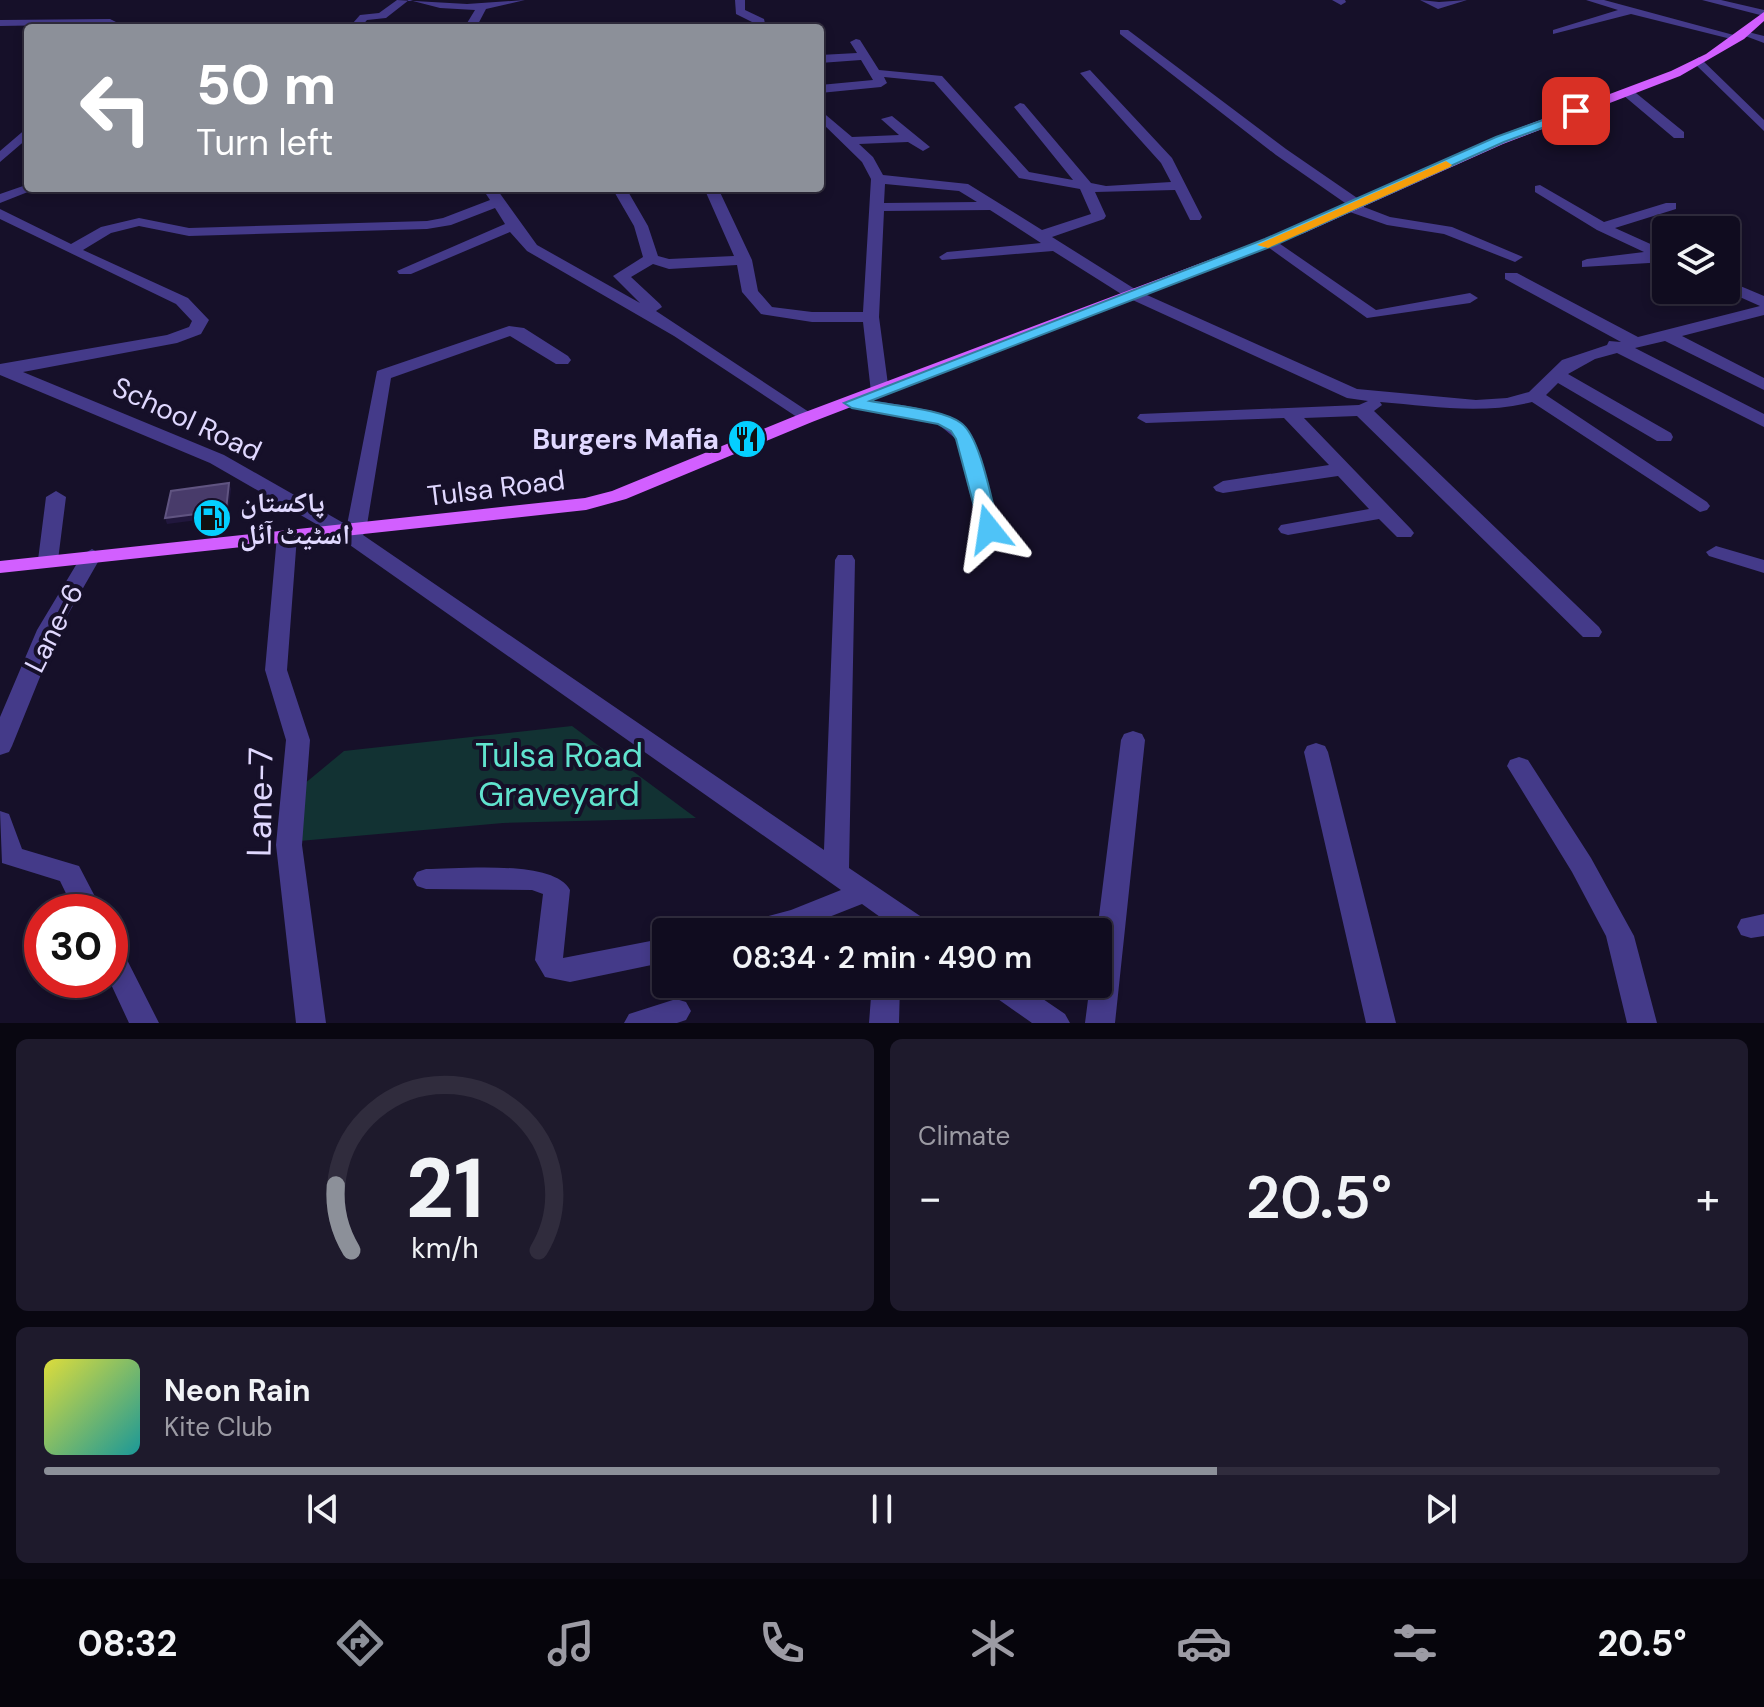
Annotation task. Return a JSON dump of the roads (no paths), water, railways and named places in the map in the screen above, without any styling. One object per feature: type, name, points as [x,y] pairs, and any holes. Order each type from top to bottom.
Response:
[{"type":"main road","name":"Tulsa Road","points":[[0,567],[92,555],[350,532],[586,504],[619,495],[806,418],[1270,242],[1500,140],[1699,61],[1764,14]]},
{"type":"street","points":[[358,24],[364,17],[382,16],[404,0]]},
{"type":"street","points":[[414,0],[430,5],[482,6],[520,0]]},
{"type":"street","points":[[740,0],[740,12],[760,21],[760,24]]},
{"type":"street","points":[[1425,0],[1444,6],[1462,0]]},
{"type":"street","points":[[1591,0],[1764,40]]},
{"type":"street","points":[[1707,0],[1764,14]]},
{"type":"street","points":[[472,24],[482,6]]},
{"type":"street","points":[[1557,32],[1631,10]]},
{"type":"street","points":[[0,23],[110,22]]},
{"type":"street","points":[[1124,32],[1355,206],[1387,221],[1447,230],[1515,257]]},
{"type":"street","points":[[824,89],[881,83],[856,42]]},
{"type":"street","points":[[824,59],[865,56]]},
{"type":"street","points":[[1699,61],[1764,127]]},
{"type":"street","points":[[876,73],[938,79],[962,102],[1020,173],[1106,190],[1179,186]]},
{"type":"street","points":[[1086,73],[1167,161],[1195,217]]},
{"type":"street","points":[[1627,92],[1679,135]]},
{"type":"street","points":[[1020,107],[1085,185],[1099,216],[1040,236]]},
{"type":"street","points":[[824,118],[868,160],[878,179],[871,317],[880,392]]},
{"type":"street","points":[[849,141],[917,142],[887,119]]},
{"type":"street","points":[[0,158],[24,135]]},
{"type":"street","points":[[878,179],[963,187],[1132,294],[1353,394],[1476,405],[1507,403],[1535,396],[1568,364],[1624,343],[1764,310]]},
{"type":"street","points":[[1540,189],[1602,227],[1652,251]]},
{"type":"street","points":[[0,199],[24,190]]},
{"type":"street","points":[[621,192],[641,226],[651,259]]},
{"type":"street","points":[[713,192],[744,260],[750,292],[767,311],[812,317],[871,317]]},
{"type":"street","points":[[71,250],[106,230],[139,222],[189,232],[427,225],[446,222],[494,194],[532,248],[680,332],[806,418]]},
{"type":"street","points":[[877,207],[993,206]]},
{"type":"street","points":[[1602,227],[1671,206]]},
{"type":"street","points":[[0,213],[71,250],[182,301],[199,316],[201,323],[195,330],[171,339],[3,370]]},
{"type":"street","points":[[405,271],[514,225]]},
{"type":"street","points":[[1270,242],[1373,315],[1470,298]]},
{"type":"street","points":[[947,257],[1056,246]]},
{"type":"street","points":[[1587,264],[1652,257]]},
{"type":"street","points":[[680,332],[621,276],[651,259],[669,264],[744,260]]},
{"type":"street","points":[[1511,276],[1764,421]]},
{"type":"street","points":[[1740,291],[1764,302]]},
{"type":"street","points":[[350,532],[383,375],[509,331],[518,332],[562,360]]},
{"type":"street","points":[[1665,334],[1764,385]]},
{"type":"street","name":"School Road","points":[[3,370],[217,459],[350,532],[864,892],[887,918]]},
{"type":"street","points":[[1557,375],[1664,437]]},
{"type":"street","points":[[1535,396],[1700,506]]},
{"type":"street","points":[[1146,418],[1362,410],[1388,399]]},
{"type":"street","points":[[852,403],[943,420],[957,428],[965,439],[989,529]]},
{"type":"street","points":[[1362,410],[1591,632]]},
{"type":"street","points":[[1288,412],[1404,533]]},
{"type":"street","points":[[1223,487],[1343,469]]},
{"type":"street","points":[[48,560],[56,497]]},
{"type":"street","points":[[1288,529],[1384,512]]},
{"type":"street","name":"Lane-7","points":[[287,536],[276,670],[298,740],[289,845],[311,1023]]},
{"type":"street","points":[[1716,552],[1764,567]]},
{"type":"street","name":"Lane-6","points":[[0,746],[48,630],[92,555]]},
{"type":"street","points":[[836,874],[845,560]]},
{"type":"street","points":[[1100,1023],[1133,740]]},
{"type":"street","points":[[1316,752],[1381,1023]]},
{"type":"street","points":[[1519,766],[1582,865],[1620,936],[1642,1023]]},
{"type":"street","points":[[0,821],[11,856],[70,873],[80,894]]},
{"type":"street","points":[[426,879],[532,880],[549,884],[557,890],[549,960],[555,969],[570,970],[652,953]]},
{"type":"street","points":[[800,918],[864,892]]},
{"type":"street","points":[[128,991],[144,1023]]},
{"type":"street","points":[[884,1023],[885,998]]},
{"type":"street","points":[[1018,998],[1055,1023]]},
{"type":"street","points":[[639,1023],[676,1011]]},
{"type":"place","name":"Burgers Mafia","points":[[747,439]]},
{"type":"place","name":"پاکستان اسٹیٹ آئل","points":[[212,518]]},
{"type":"park label","name":"Tulsa Road Graveyard","points":[[559,774]]}]
